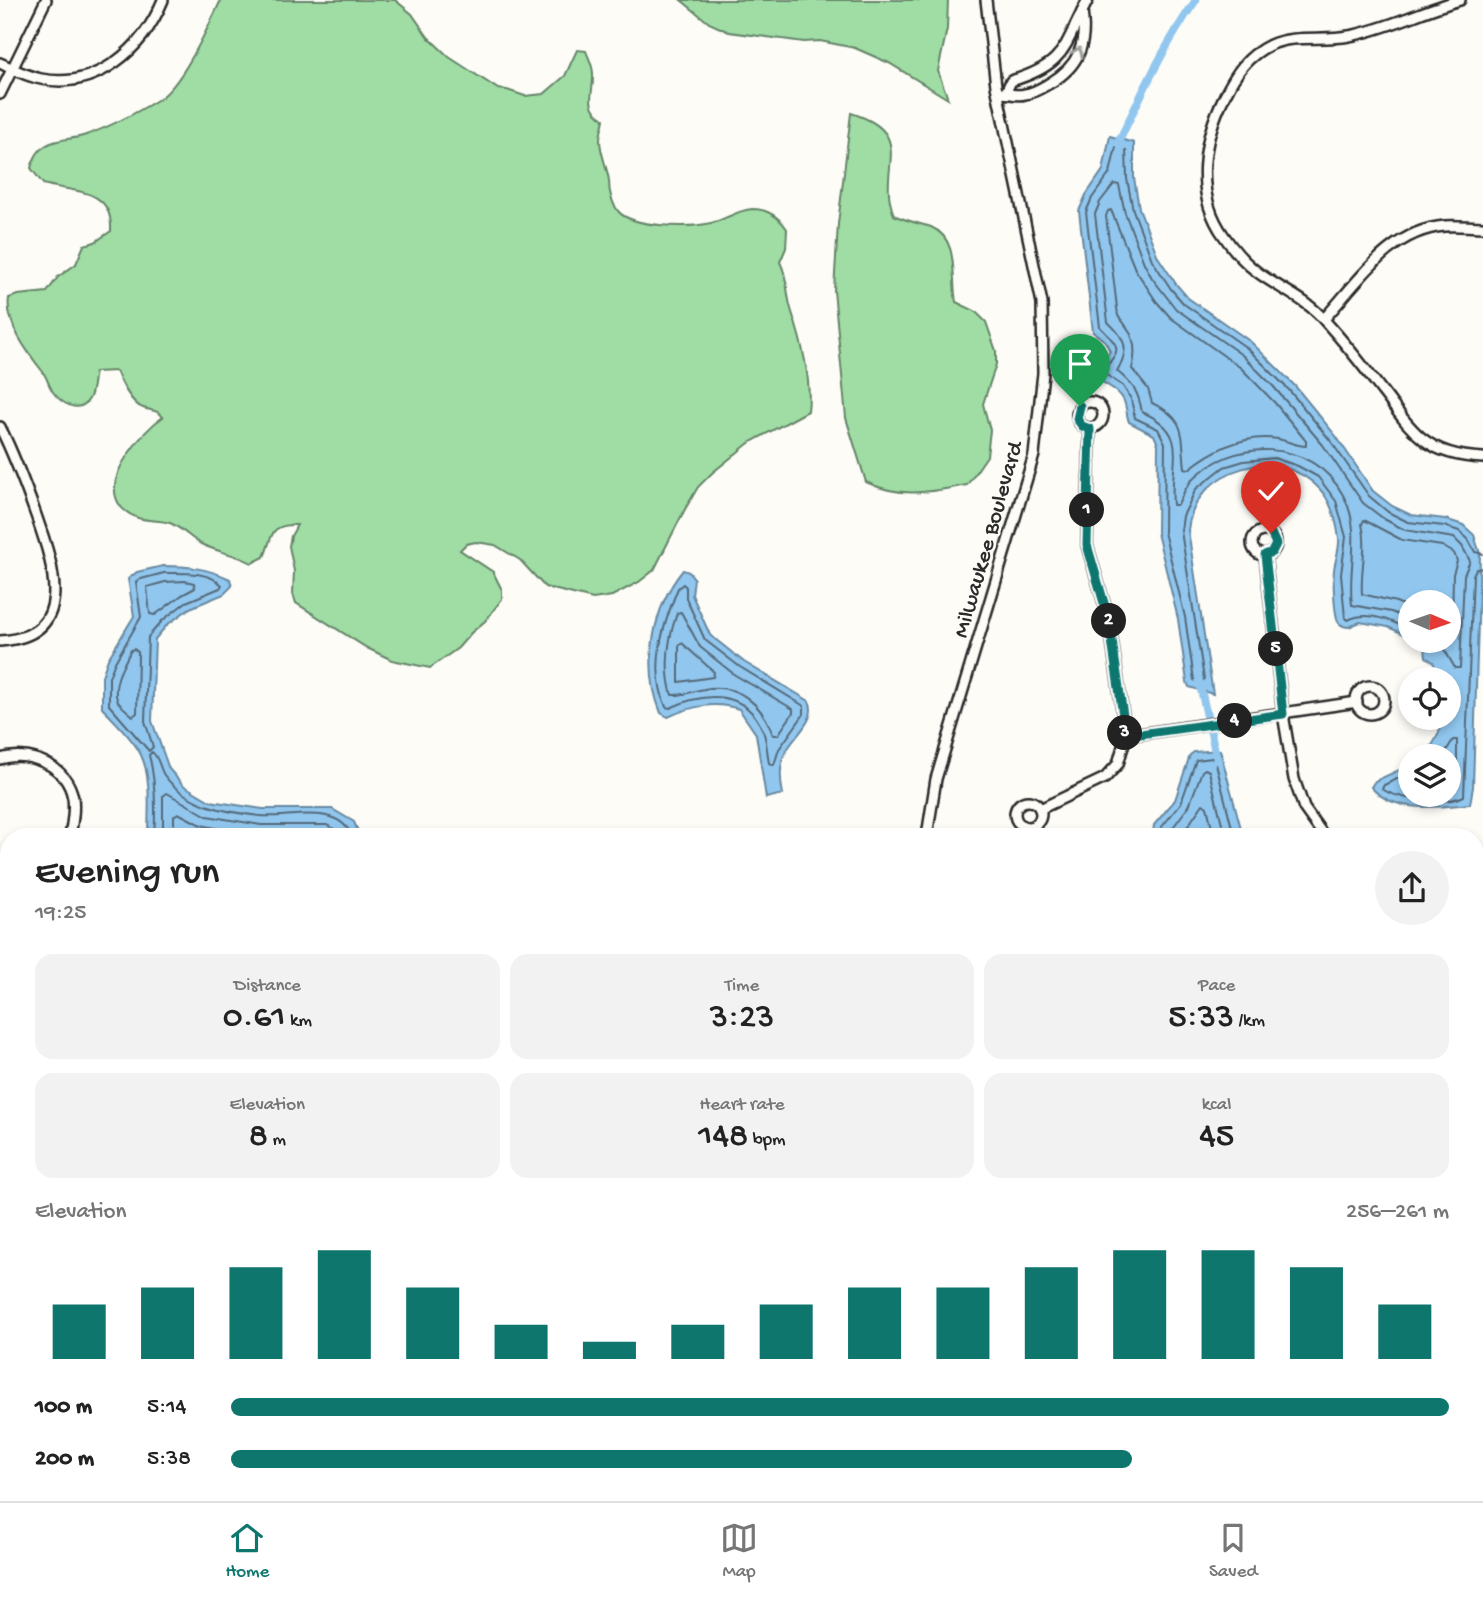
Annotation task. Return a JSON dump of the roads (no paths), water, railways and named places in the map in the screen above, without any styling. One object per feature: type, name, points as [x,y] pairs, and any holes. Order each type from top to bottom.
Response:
[{"type":"street","points":[[0,94],[46,0]]},
{"type":"street","points":[[0,63],[32,77],[58,80],[75,79],[97,72],[114,64],[136,47],[150,28],[163,0]]},
{"type":"street","name":"Milwaukee Boulevard","points":[[928,828],[936,779],[1034,455],[1043,373],[1042,303],[986,13],[986,0]]},
{"type":"street","points":[[1002,92],[1011,82],[1035,74],[1049,65],[1065,48],[1088,0]]},
{"type":"street","points":[[1460,0],[1351,36],[1294,39],[1272,44],[1251,57],[1239,69],[1218,110],[1209,132],[1204,161],[1207,195],[1213,217],[1222,233],[1248,264],[1304,301],[1324,319],[1404,420],[1425,441],[1453,454],[1483,458]]},
{"type":"street","points":[[1002,92],[1024,95],[1059,78],[1075,62],[1083,43],[1085,31],[1082,12]]},
{"type":"street","points":[[1049,65],[1059,78]]},
{"type":"street","points":[[1324,319],[1393,244],[1430,228],[1483,227]]},
{"type":"street","points":[[0,428],[27,488],[53,570],[55,588],[50,612],[37,629],[21,638],[0,641]]},
{"type":"street","points":[[1040,809],[1105,778],[1118,764],[1126,736],[1109,620],[1087,545],[1090,429]]},
{"type":"street","points":[[1265,555],[1283,714],[1298,794],[1317,828]]},
{"type":"street","points":[[1126,736],[1357,702]]},
{"type":"street","points":[[0,759],[23,756],[37,759],[59,773],[71,791],[71,828]]},
{"type":"water","points":[[1110,136],[1134,143],[1134,178],[1139,208],[1158,257],[1188,298],[1251,342],[1295,386],[1336,436],[1373,491],[1392,506],[1411,515],[1445,519],[1463,525],[1474,535],[1480,554],[1473,787],[1470,804],[1461,805],[1461,744],[1433,744],[1439,730],[1461,730],[1461,667],[1435,667],[1426,653],[1461,653],[1461,590],[1398,590],[1398,632],[1360,622],[1349,627],[1340,624],[1334,598],[1334,570],[1339,542],[1334,515],[1323,493],[1306,477],[1286,468],[1264,465],[1243,468],[1223,477],[1206,490],[1194,508],[1188,530],[1213,694],[1189,687],[1178,619],[1157,533],[1158,444],[1154,435],[1129,422],[1123,399],[1101,381],[1096,372],[1095,365],[1110,351],[1105,341],[1093,332],[1079,211],[1103,170]]},
{"type":"water","points":[[163,566],[189,567],[230,579],[232,586],[224,594],[190,608],[167,625],[155,639],[152,721],[169,769],[183,785],[210,801],[263,809],[332,809],[354,822],[357,828],[148,828],[147,774],[141,755],[134,743],[102,708],[102,676],[108,659],[134,616],[128,579],[137,572]]},
{"type":"water","points":[[683,570],[694,578],[692,595],[710,635],[744,662],[809,701],[811,708],[808,720],[784,755],[781,766],[783,794],[766,798],[756,734],[739,709],[712,705],[668,717],[661,713],[652,677],[653,638],[664,602]]},
{"type":"water","points":[[1220,750],[1241,828],[1154,828],[1175,800],[1190,755],[1194,752]]},
{"type":"water","points":[[1398,770],[1398,803],[1381,796],[1371,787],[1375,781]]},
{"type":"waterway","points":[[1121,149],[1120,139],[1146,86],[1196,0]]},
{"type":"waterway","points":[[1199,681],[1217,760]]}]
